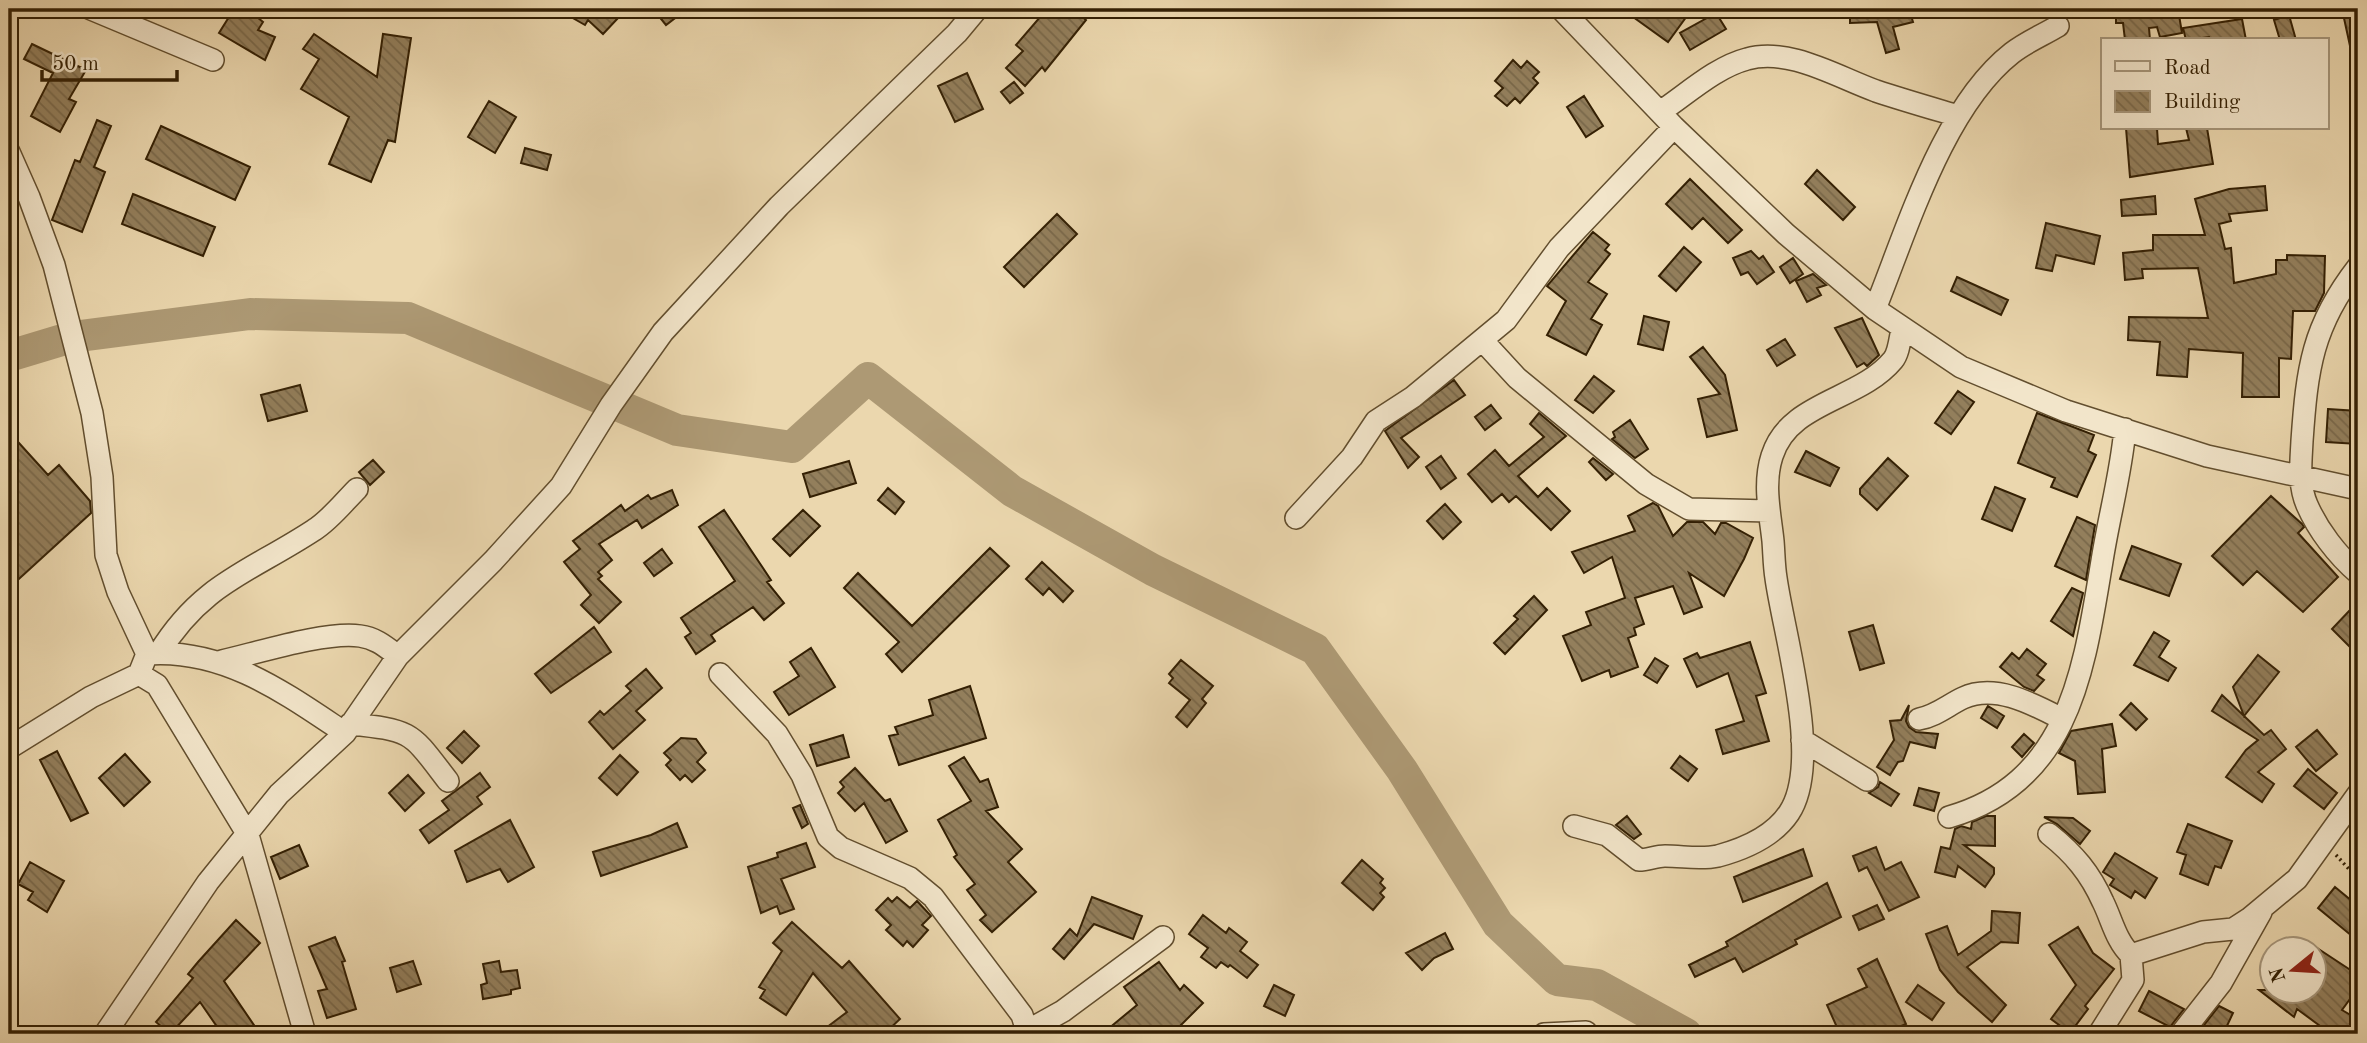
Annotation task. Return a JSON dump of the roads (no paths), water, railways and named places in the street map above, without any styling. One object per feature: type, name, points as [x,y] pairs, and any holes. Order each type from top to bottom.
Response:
[{"type":"street","points":[[92,9],[213,60]]},
{"type":"street","points":[[105,1034],[169,936],[279,794],[348,729],[398,656],[494,561],[561,486],[611,405],[663,332],[779,206],[947,43],[977,9]]},
{"type":"street","points":[[1561,9],[1667,119],[1786,234],[1875,309],[1961,367],[2007,388],[2207,456],[2358,489]]},
{"type":"street","points":[[1875,309],[1908,219],[1958,116],[1975,91],[2013,52],[2059,26]]},
{"type":"street","points":[[1296,518],[1352,457],[1376,421],[1413,397],[1506,320],[1559,248],[1667,119],[1724,67],[1748,58],[1771,56],[1797,61],[1876,91],[1958,116]]},
{"type":"street","points":[[9,152],[54,265],[92,412],[102,477],[106,555],[118,592],[149,660],[157,685],[248,835],[305,1034]]},
{"type":"street","points":[[2358,267],[2342,288],[2322,324],[2306,377],[2300,478],[2307,503],[2323,532],[2344,561],[2358,573]]},
{"type":"street","points":[[1574,826],[1607,835],[1639,860],[1672,856],[1700,858],[1739,849],[1759,841],[1790,812],[1797,793],[1802,740],[1792,661],[1775,577],[1767,481],[1772,456],[1782,433],[1803,415],[1850,390],[1895,358],[1902,329]]},
{"type":"street","points":[[1483,341],[1517,378],[1646,484],[1689,509],[1769,512]]},
{"type":"street","points":[[1949,817],[1985,805],[2024,778],[2046,749],[2062,719],[2078,682],[2086,651],[2123,458],[2125,429]]},
{"type":"street","points":[[9,748],[149,660],[192,607],[245,568],[316,529],[357,489]]},
{"type":"street","points":[[149,660],[222,662],[298,643],[359,635],[377,640],[398,656]]},
{"type":"street","points":[[222,662],[272,685],[348,729],[409,734],[420,743],[427,757],[448,781]]},
{"type":"street","points":[[720,674],[777,734],[802,775],[828,837],[841,848],[910,878],[933,897],[1022,1015],[1026,1032],[1063,1011],[1163,937]]},
{"type":"street","points":[[1919,719],[1938,713],[1969,696],[1987,692],[2015,699],[2062,719]]},
{"type":"street","points":[[1802,740],[1867,780]]},
{"type":"street","points":[[2131,955],[2203,932],[2233,929],[2264,907],[2297,878],[2358,794]]},
{"type":"street","points":[[2049,834],[2085,868],[2123,947],[2131,955],[2133,980],[2099,1034]]},
{"type":"street","points":[[2181,1034],[2221,984],[2264,907]]},
{"type":"street","points":[[1544,1034],[1562,1031],[1586,1032]]},
{"type":"waterway","points":[[9,356],[72,337],[250,314],[408,318],[677,430],[792,447],[868,378],[1012,491],[1153,570],[1315,649],[1402,770],[1498,924],[1557,980],[1597,985],[1686,1034]]}]
